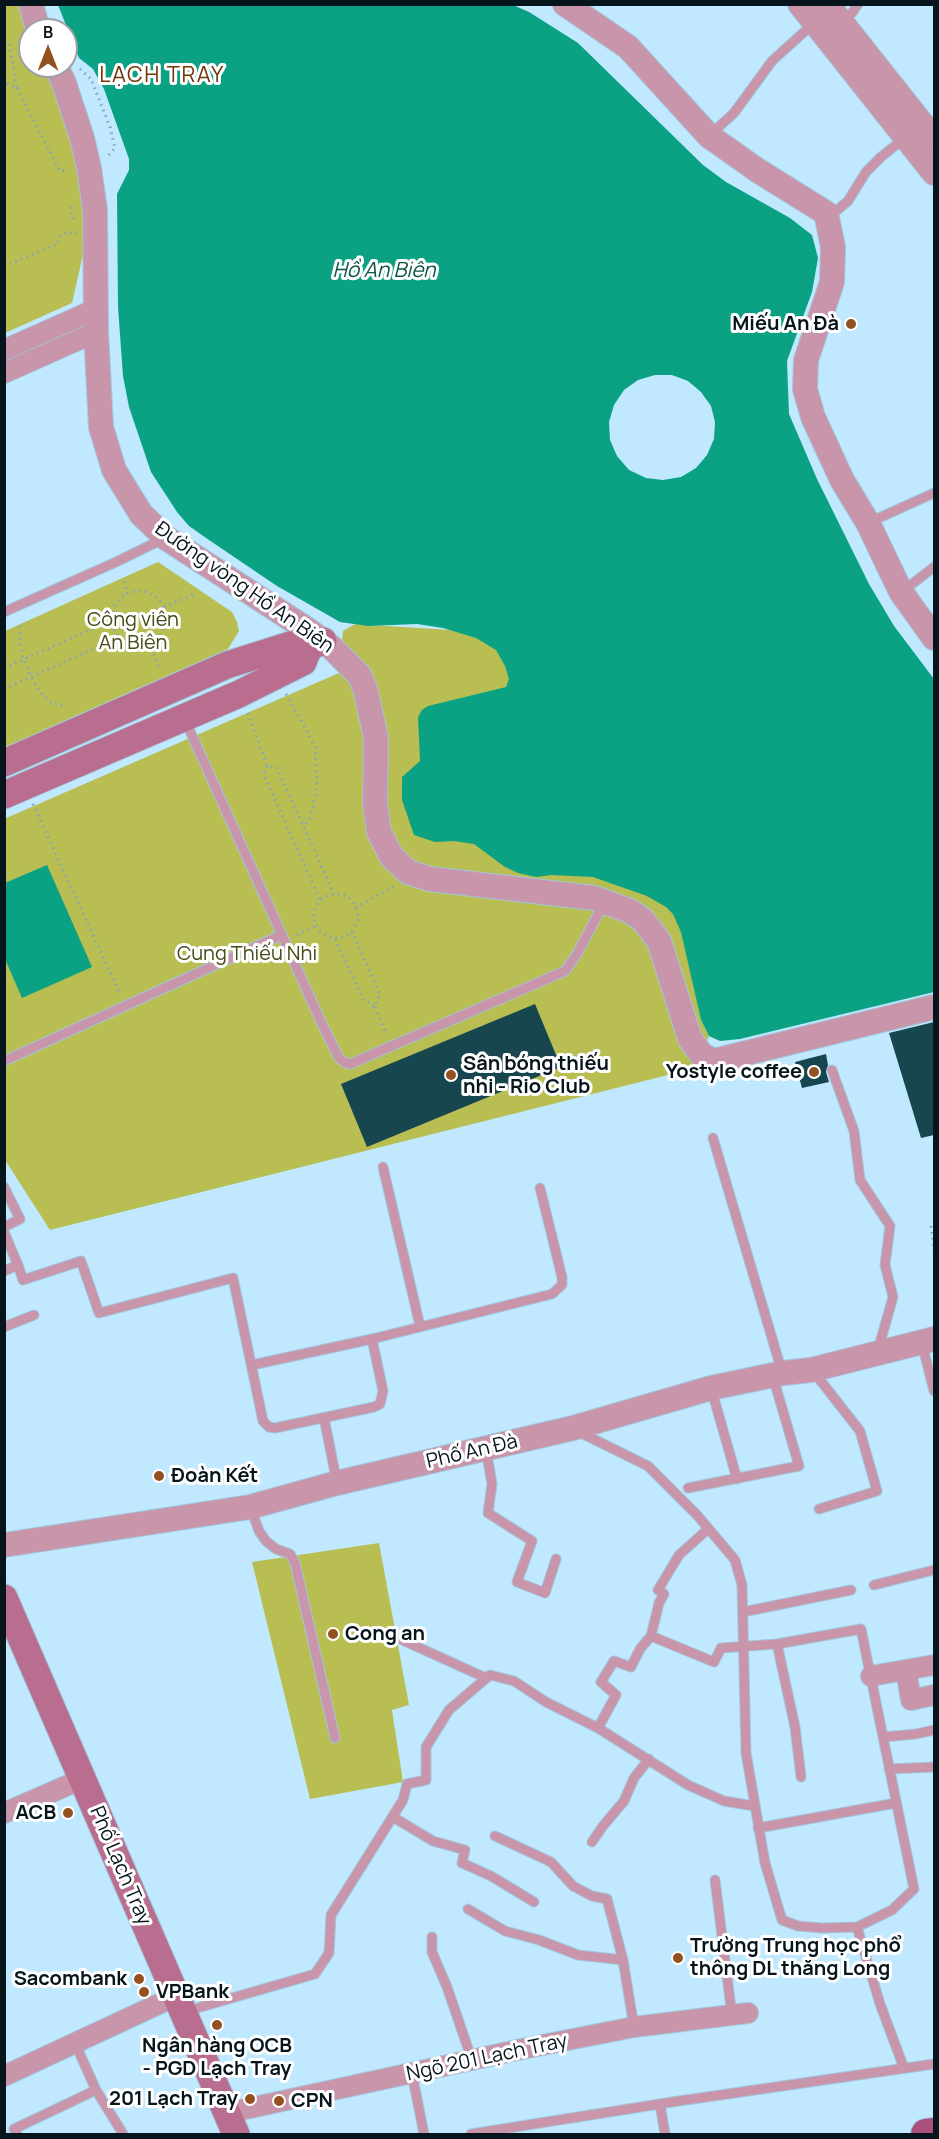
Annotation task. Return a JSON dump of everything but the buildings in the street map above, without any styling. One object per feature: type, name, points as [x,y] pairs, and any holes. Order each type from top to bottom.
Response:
[{"type":"main road","points":[[316,644],[303,662],[13,792],[7,761],[227,665],[290,645],[316,644]]},
{"type":"main road","name":"Phố Lạch Tray","points":[[4,1598],[11,1630],[82,1779],[232,2124]]},
{"type":"main road","points":[[926,2134],[934,2133]]},
{"type":"street","points":[[568,5],[628,46],[709,136],[757,170],[826,213],[833,247],[832,282],[806,360],[805,389],[813,417],[842,480],[868,523],[901,592],[934,638]]},
{"type":"street","points":[[814,10],[934,173]]},
{"type":"street","points":[[814,10],[934,139]]},
{"type":"street","name":"Đường vòng Hồ An Biên","points":[[64,78],[89,168],[94,210],[101,427],[114,470],[141,514],[165,538],[276,608],[316,644],[359,675],[365,688],[376,738],[375,804],[379,832],[391,856],[408,872],[430,879],[594,898],[630,911],[643,920],[659,941],[690,1039],[702,1055],[714,1061],[934,1007]]},
{"type":"street","points":[[4,350],[96,321]]},
{"type":"street","points":[[4,373],[96,321]]},
{"type":"street","name":"Phố An Đà","points":[[4,1545],[250,1507],[337,1483],[573,1428],[711,1388],[778,1374],[811,1370],[928,1340]]},
{"type":"street","points":[[871,1676],[934,1665]]},
{"type":"street","points":[[906,1670],[911,1700],[934,1695]]},
{"type":"street","points":[[4,1813],[82,1779]]},
{"type":"street","points":[[4,2076],[75,2043],[180,2004]]},
{"type":"street","name":"Ngõ 201 Lạch Tray","points":[[232,2124],[412,2074],[472,2060],[634,2027],[740,2014]]},
{"type":"lane","points":[[709,136],[734,113],[772,61],[814,10]]},
{"type":"lane","points":[[827,218],[848,201],[866,172],[880,157],[906,137]]},
{"type":"lane","points":[[868,523],[934,493]]},
{"type":"lane","points":[[4,612],[165,538]]},
{"type":"lane","points":[[901,592],[934,567]]},
{"type":"lane","points":[[184,717],[333,1046],[339,1058],[350,1064],[565,971],[577,954],[605,901]]},
{"type":"lane","points":[[4,1061],[281,935]]},
{"type":"lane","points":[[832,1070],[854,1131],[860,1179],[890,1226],[885,1265],[893,1297],[877,1352]]},
{"type":"lane","points":[[688,1488],[799,1466],[778,1374],[713,1138]]},
{"type":"lane","points":[[383,1167],[420,1326]]},
{"type":"lane","points":[[4,1187],[20,1219],[4,1227]]},
{"type":"lane","points":[[252,1365],[372,1339],[552,1294],[562,1285],[562,1277],[540,1188]]},
{"type":"lane","points":[[4,1232],[23,1280],[81,1260],[99,1313],[233,1278],[265,1425],[275,1428],[380,1404],[383,1391],[372,1339]]},
{"type":"lane","points":[[4,1271],[18,1265]]},
{"type":"lane","points":[[4,1327],[34,1315]]},
{"type":"lane","points":[[928,1340],[934,1391]]},
{"type":"lane","points":[[811,1370],[860,1431],[877,1491],[819,1509]]},
{"type":"lane","points":[[711,1388],[737,1479]]},
{"type":"lane","points":[[324,1418],[337,1483]]},
{"type":"lane","points":[[573,1428],[648,1466],[735,1560],[742,1585],[745,1647],[746,1753],[765,1863],[782,1920],[798,1926],[857,1927],[892,1910],[914,1889],[861,1629],[777,1644],[745,1647],[721,1648],[714,1662],[651,1636]]},
{"type":"lane","points":[[486,1449],[492,1484],[488,1513],[532,1541],[517,1582],[545,1593],[556,1559]]},
{"type":"lane","points":[[250,1507],[266,1541],[276,1549],[290,1554],[294,1563],[335,1738]]},
{"type":"lane","points":[[598,1728],[616,1695],[601,1682],[614,1661],[631,1667],[640,1649],[651,1636],[659,1603],[664,1594],[658,1590],[679,1555],[708,1529]]},
{"type":"lane","points":[[874,1585],[934,1570]]},
{"type":"lane","points":[[743,1612],[851,1590]]},
{"type":"lane","points":[[400,1639],[486,1678]]},
{"type":"lane","points":[[777,1644],[795,1727],[801,1777]]},
{"type":"lane","points":[[180,2004],[315,1974],[330,1953],[331,1915],[403,1800],[407,1784],[426,1780],[426,1747],[449,1710],[490,1675],[514,1681],[555,1707],[598,1728],[688,1785],[724,1801],[754,1806]]},
{"type":"lane","points":[[884,1737],[934,1730]]},
{"type":"lane","points":[[592,1842],[624,1801],[634,1778],[649,1759]]},
{"type":"lane","points":[[890,1768],[934,1767]]},
{"type":"lane","points":[[758,1828],[896,1803]]},
{"type":"lane","points":[[393,1817],[434,1841],[465,1850],[462,1863],[492,1876],[534,1902]]},
{"type":"lane","points":[[495,1836],[551,1862],[573,1886],[592,1896],[607,1899],[623,1960],[634,2027]]},
{"type":"lane","points":[[715,1880],[740,2014]]},
{"type":"lane","points":[[468,1909],[505,1931],[539,1940],[578,1955],[623,1960]]},
{"type":"lane","points":[[857,1927],[880,2004],[904,2068]]},
{"type":"lane","points":[[432,1937],[432,1952],[447,1987],[472,2060]]},
{"type":"lane","points":[[75,2043],[96,2090],[123,2134]]},
{"type":"lane","points":[[471,2134],[934,2064]]},
{"type":"lane","points":[[412,2074],[424,2134]]},
{"type":"lane","points":[[4,2134],[16,2132],[96,2090]]},
{"type":"lane","points":[[660,2104],[665,2134]]},
{"type":"path","points":[[4,41],[9,44],[17,88],[60,171],[69,170],[76,173]]},
{"type":"path","points":[[78,72],[91,79],[110,127],[115,148],[102,164]]},
{"type":"path","points":[[4,82],[17,88]]},
{"type":"path","points":[[4,266],[58,244],[59,237],[63,233],[78,233],[70,207],[77,205]]},
{"type":"path","points":[[125,581],[127,594]]},
{"type":"path","points":[[135,591],[152,595],[164,607],[165,624],[162,632],[149,643],[131,644],[116,633],[112,620],[114,607],[127,594],[135,591]]},
{"type":"path","points":[[164,607],[197,593]]},
{"type":"path","points":[[4,668],[112,620]]},
{"type":"path","points":[[19,626],[19,640],[31,677],[40,692],[52,703],[66,705]]},
{"type":"path","points":[[4,689],[120,637]]},
{"type":"path","points":[[149,643],[159,666]]},
{"type":"path","points":[[286,694],[315,747],[317,784],[312,811],[309,820],[304,825]]},
{"type":"path","points":[[247,711],[267,766],[264,775],[320,900]]},
{"type":"path","points":[[267,766],[277,768],[334,894]]},
{"type":"path","points":[[13,792],[34,806],[121,996]]},
{"type":"path","points":[[356,908],[401,882]]},
{"type":"path","points":[[334,894],[349,898],[356,908],[358,918],[352,932],[345,937],[335,939],[325,936],[315,926],[313,912],[320,900],[334,894]]},
{"type":"path","points":[[297,935],[315,926]]},
{"type":"path","points":[[352,932],[380,994],[375,1007]]},
{"type":"path","points":[[335,939],[363,999],[375,1007],[386,1033]]},
{"type":"path","points":[[931,1226],[934,1251]]},
{"type":"green space","points":[[4,5],[26,5],[28,18],[18,18],[18,78],[58,78],[89,228],[72,303],[5,333]]},
{"type":"green space","name":"Công viên An Biên","points":[[158,562],[232,612],[239,631],[228,649],[5,747],[5,631]]},
{"type":"green space","name":"Cung Thiếu Nhi","points":[[355,624],[451,630],[508,648],[594,865],[677,908],[701,1020],[709,1036],[696,1068],[50,1230],[5,1160],[4,819],[339,673],[343,631]]},
{"type":"green space","name":"Cong an","points":[[379,1543],[409,1705],[392,1710],[403,1782],[310,1799],[252,1562]]},
{"type":"water","name":"Hồ An Biên","points":[[58,5],[513,5],[529,12],[578,43],[703,165],[726,182],[790,218],[812,235],[818,258],[812,292],[787,361],[789,414],[817,479],[869,584],[894,626],[934,679],[934,992],[740,1039],[720,1041],[709,1036],[701,1020],[681,932],[673,914],[666,907],[647,896],[593,877],[551,875],[536,877],[518,873],[505,867],[474,844],[454,841],[435,842],[414,835],[402,800],[402,777],[420,761],[418,717],[428,706],[506,687],[509,679],[505,666],[496,650],[476,638],[443,628],[417,624],[368,626],[340,622],[277,586],[189,526],[177,512],[151,472],[129,407],[123,376],[118,307],[117,194],[129,170],[129,159],[104,89],[93,69],[78,55],[78,18],[63,18]],"holes":[[[655,375],[672,375],[688,381],[701,392],[711,406],[715,422],[714,439],[707,455],[696,468],[681,477],[663,480],[646,478],[629,470],[617,456],[610,440],[609,422],[614,405],[624,390],[638,380]]]},
{"type":"water","points":[[47,865],[92,967],[22,998],[5,959],[5,883]]},
{"type":"place","name":"Miếu An Đà","points":[[851,324]]},
{"type":"place","name":"Yostyle coffee","points":[[814,1072]]},
{"type":"place","name":"Sân bóng thiếu nhi - Rio Club","points":[[451,1075]]},
{"type":"place","name":"Đoàn Kết","points":[[159,1476]]},
{"type":"place","name":"Cong an","points":[[333,1634]]},
{"type":"place","name":"ACB","points":[[68,1813]]},
{"type":"place","name":"Trường Trung học phổ thông DL thăng Long","points":[[678,1958]]},
{"type":"place","name":"Sacombank","points":[[139,1979]]},
{"type":"place","name":"VPBank","points":[[144,1992]]},
{"type":"place","name":"Ngân hàng OCB - PGD Lạch Tray","points":[[217,2025]]},
{"type":"place","name":"201 Lạch Tray","points":[[250,2099]]},
{"type":"place","name":"CPN","points":[[279,2101]]},
{"type":"district","name":"LẠCH TRAY","points":[[162,76]]}]
